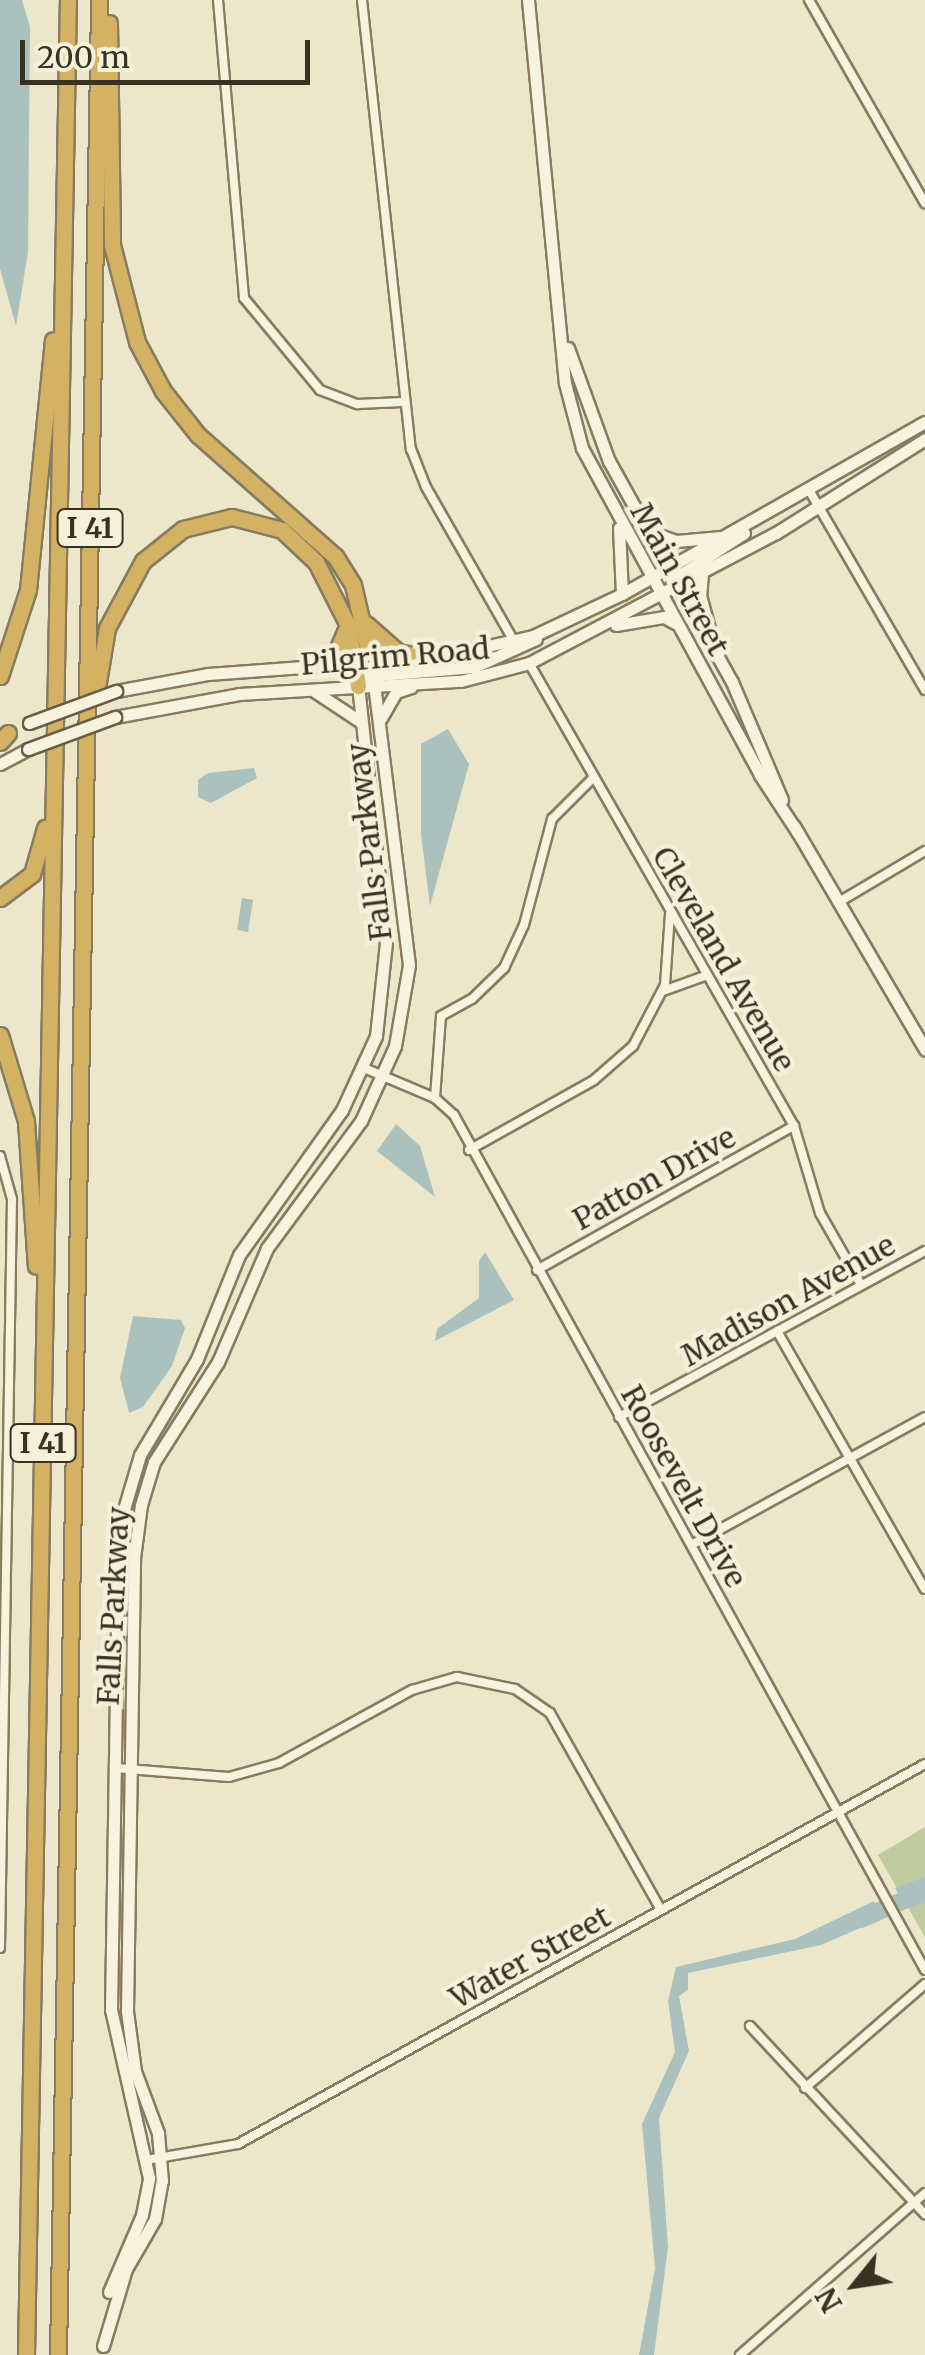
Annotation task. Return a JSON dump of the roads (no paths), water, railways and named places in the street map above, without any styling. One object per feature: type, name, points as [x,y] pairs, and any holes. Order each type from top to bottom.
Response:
[{"type":"highway","name":"I 41","points":[[26,2355],[68,0]]},
{"type":"highway","name":"I 41","points":[[58,2355],[99,0]]},
{"type":"highway","points":[[108,0],[112,245],[137,342],[163,392],[198,435],[325,543],[353,586],[366,624],[366,674]]},
{"type":"highway","points":[[0,676],[27,595],[62,298]]},
{"type":"highway","points":[[81,1056],[91,953],[97,684],[122,590],[177,532],[207,520],[251,519],[306,549],[348,625],[366,674]]},
{"type":"highway","points":[[0,898],[32,874],[43,846],[58,530]]},
{"type":"highway","points":[[366,624],[398,652],[428,658]]},
{"type":"highway","points":[[312,666],[336,653],[348,625]]},
{"type":"highway","points":[[0,1035],[22,1107],[34,1192],[41,1513]]},
{"type":"street","points":[[218,0],[244,298],[320,390],[358,404],[404,402]]},
{"type":"street","points":[[362,0],[404,402],[422,478],[514,642]]},
{"type":"street","name":"Main Street","points":[[528,0],[575,425],[615,514],[925,1049]]},
{"type":"street","points":[[808,0],[925,202]]},
{"type":"street","name":"Main Street","points":[[564,335],[591,418],[715,652],[798,832]]},
{"type":"street","points":[[575,425],[591,418]]},
{"type":"street","name":"Pilgrim Road","points":[[3,737],[29,723],[116,691],[184,677],[312,666],[421,684],[528,664],[662,596],[674,577],[726,536],[925,422]]},
{"type":"street","name":"Pilgrim Road","points":[[0,764],[28,749],[114,717],[186,700],[311,689],[428,658],[514,642],[548,630],[651,578],[702,574],[925,439]]},
{"type":"street","points":[[809,490],[925,690]]},
{"type":"street","points":[[615,514],[626,566],[622,594]]},
{"type":"street","points":[[674,577],[741,536],[756,520]]},
{"type":"street","points":[[648,531],[676,541],[726,536]]},
{"type":"street","points":[[702,574],[700,595],[715,652]]},
{"type":"street","points":[[602,628],[664,616],[679,626]]},
{"type":"street","points":[[366,674],[474,666],[513,654],[548,630]]},
{"type":"street","name":"Cleveland Avenue","points":[[528,664],[794,1126],[820,1213],[861,1285]]},
{"type":"street","name":"Falls Parkway","points":[[102,2350],[120,2282],[154,2219],[162,2158],[136,2071],[126,2012],[134,1558],[154,1462],[218,1362],[267,1248],[361,1121],[384,1076],[402,1019],[408,965],[380,722],[366,674]]},
{"type":"street","name":"Falls Parkway","points":[[102,2350],[108,2295],[142,2215],[146,2160],[111,2010],[116,1564],[127,1490],[197,1360],[239,1255],[329,1131],[364,1068],[384,1010],[386,966],[362,724],[366,674]]},
{"type":"street","points":[[380,722],[396,692],[421,684]]},
{"type":"street","points":[[311,689],[362,724]]},
{"type":"street","points":[[364,1068],[435,1098],[441,1016],[472,1000],[504,968],[524,925],[552,819],[594,777]]},
{"type":"street","points":[[839,902],[925,851]]},
{"type":"street","points":[[469,1150],[612,1068],[645,1030],[662,991],[670,912]]},
{"type":"street","points":[[662,991],[706,976]]},
{"type":"street","name":"Roosevelt Drive","points":[[435,1098],[454,1115],[469,1150],[694,1544],[925,1970]]},
{"type":"street","name":"Patton Drive","points":[[537,1270],[794,1126]]},
{"type":"street","points":[[0,1156],[12,1188],[5,1422],[0,1948]]},
{"type":"street","name":"Madison Avenue","points":[[620,1418],[925,1251]]},
{"type":"street","points":[[777,1331],[925,1589]]},
{"type":"street","points":[[694,1544],[925,1418]]},
{"type":"street","points":[[114,1768],[230,1778],[279,1763],[412,1690],[458,1677],[515,1689],[550,1713],[661,1910]]},
{"type":"street","name":"Water Street","points":[[146,2160],[238,2144],[925,1764]]},
{"type":"street","points":[[805,2088],[925,1984]]},
{"type":"street","points":[[750,2026],[925,2214]]},
{"type":"street","points":[[740,2355],[925,2193]]},
{"type":"water","points":[[0,0],[22,0],[30,27],[28,252],[16,326],[0,269]]},
{"type":"water","points":[[448,729],[469,764],[430,906],[421,834],[421,744]]},
{"type":"water","points":[[254,768],[257,778],[211,803],[198,797],[198,780],[208,773]]},
{"type":"water","points":[[242,898],[253,900],[248,932],[237,930]]},
{"type":"water","points":[[396,1124],[420,1146],[435,1197],[377,1151]]},
{"type":"water","points":[[485,1252],[514,1300],[435,1341],[437,1329],[479,1298],[479,1261]]},
{"type":"water","points":[[133,1316],[181,1320],[185,1328],[172,1366],[143,1407],[129,1413],[120,1378]]},
{"type":"water","points":[[925,1877],[925,1903],[906,1908],[895,1888]]},
{"type":"water","points":[[874,1901],[883,1918],[821,1945],[688,1973],[688,1990],[679,1996],[689,2051],[659,2118],[668,2247],[654,2355],[639,2355],[655,2268],[642,2124],[675,2052],[668,2001],[676,1967],[795,1939]]},
{"type":"waterway","points":[[861,1919],[925,1891]]}]
